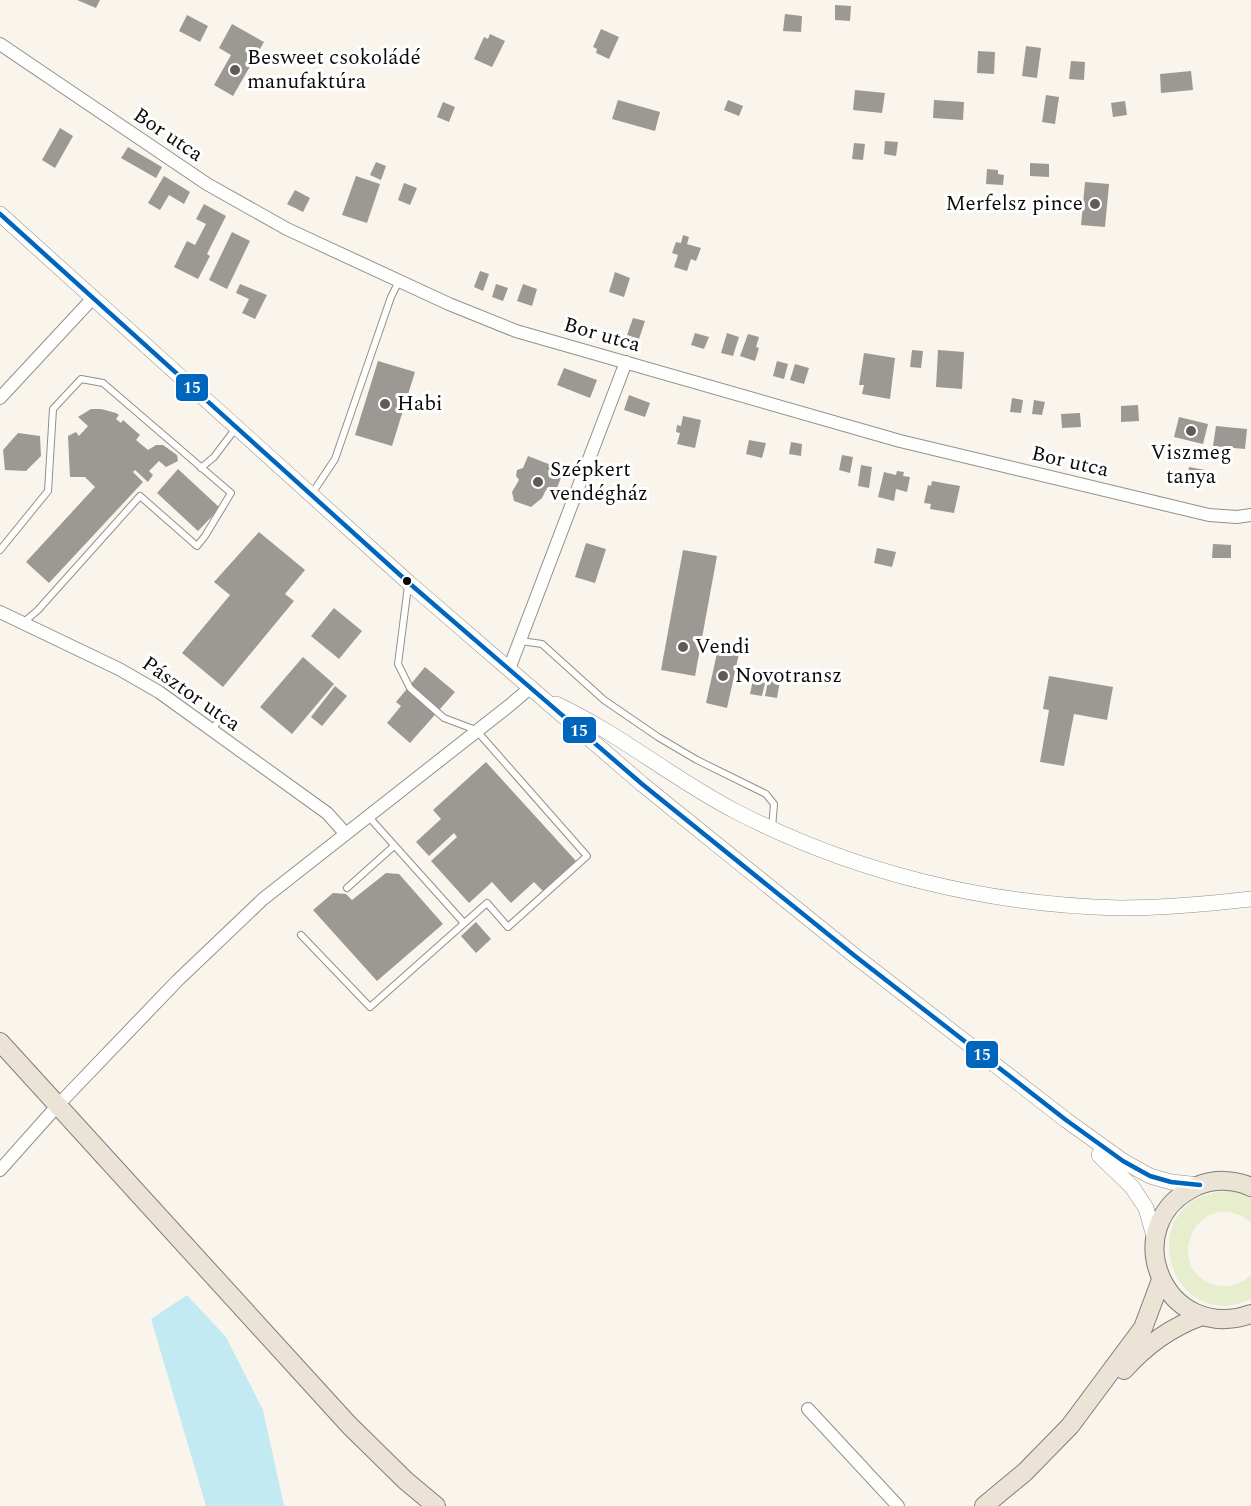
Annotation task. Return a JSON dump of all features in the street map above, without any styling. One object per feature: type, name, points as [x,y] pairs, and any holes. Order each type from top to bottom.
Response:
[{"type":"main road","points":[[0,1042],[349,1425],[387,1464],[436,1506]]},
{"type":"main road","points":[[1250,1185],[1219,1181],[1186,1191],[1170,1206],[1159,1225],[1155,1240],[1155,1261],[1161,1281],[1178,1303],[1202,1316],[1222,1319],[1251,1314]]},
{"type":"main road","points":[[984,1506],[1043,1454],[1070,1426],[1143,1328],[1161,1281]]},
{"type":"main road","points":[[1087,1404],[1104,1392],[1136,1357],[1167,1331],[1202,1316]]},
{"type":"street","name":"Bor utca","points":[[0,44],[207,184],[287,229],[449,304],[516,331],[900,441],[1209,515],[1237,517],[1251,515]]},
{"type":"street","points":[[0,214],[409,583],[670,807],[855,956],[1066,1120],[1123,1161],[1150,1176],[1171,1182],[1200,1185]]},
{"type":"street","points":[[0,398],[92,299]]},
{"type":"street","points":[[509,669],[626,362]]},
{"type":"street","name":"Pásztor utca","points":[[0,612],[119,669],[159,692],[327,813],[345,833]]},
{"type":"street","points":[[0,1170],[58,1105],[177,981],[263,898],[476,730],[510,705],[535,692]]},
{"type":"street","points":[[535,692],[590,720],[678,778],[734,810],[814,848],[923,882],[1048,903],[1119,908],[1192,906],[1251,899]]},
{"type":"street","points":[[1066,1120],[1081,1140],[1132,1187],[1146,1208],[1155,1240]]},
{"type":"street","points":[[808,1409],[898,1506]]},
{"type":"lane","points":[[311,495],[335,459],[387,308],[399,281]]},
{"type":"lane","points":[[0,549],[48,491],[53,409],[81,379],[102,383],[231,493],[197,546],[140,496],[38,610],[23,623]]},
{"type":"lane","points":[[201,468],[214,457],[236,428]]},
{"type":"lane","points":[[301,935],[370,1007],[487,903],[508,927],[586,856],[476,730],[444,718],[410,688],[398,664],[409,583]]},
{"type":"lane","points":[[521,641],[542,644],[604,700],[658,737],[697,760],[766,794],[774,804],[772,828]]},
{"type":"lane","points":[[211,731],[223,714]]},
{"type":"lane","points":[[368,816],[464,923]]},
{"type":"lane","points":[[347,888],[394,846]]},
{"type":"green space","points":[[1226,1191],[1238,1192],[1251,1197],[1251,1222],[1232,1213],[1215,1213],[1201,1221],[1192,1233],[1188,1248],[1190,1264],[1199,1277],[1216,1285],[1235,1284],[1251,1275],[1251,1299],[1222,1306],[1198,1299],[1181,1283],[1171,1262],[1170,1238],[1178,1216],[1196,1199]]},
{"type":"water","points":[[187,1295],[226,1337],[263,1410],[284,1506],[206,1506],[151,1319]]},
{"type":"building","points":[[77,0],[100,0],[96,8]]},
{"type":"building","points":[[835,5],[851,6],[850,21],[835,20]]},
{"type":"building","points":[[785,14],[802,16],[801,32],[783,31]]},
{"type":"building","points":[[187,15],[208,26],[200,42],[179,31]]},
{"type":"building","name":"Besweet csokoládé manufaktúra","points":[[232,24],[264,42],[233,96],[214,85],[231,55],[219,48]]},
{"type":"building","points":[[601,29],[619,37],[609,59],[596,53],[597,49],[593,47]]},
{"type":"building","points":[[490,34],[505,41],[492,67],[474,59],[484,37],[488,39]]},
{"type":"building","points":[[1026,46],[1041,48],[1037,78],[1022,76]]},
{"type":"building","points":[[978,51],[995,52],[994,74],[977,73]]},
{"type":"building","points":[[1071,61],[1085,62],[1084,80],[1069,79]]},
{"type":"building","points":[[1191,71],[1193,90],[1161,93],[1160,74]]},
{"type":"building","points":[[855,90],[885,93],[882,113],[853,110]]},
{"type":"building","points":[[1046,95],[1059,97],[1055,124],[1042,122]]},
{"type":"building","points":[[618,100],[660,112],[655,131],[612,119]]},
{"type":"building","points":[[728,100],[743,106],[739,116],[724,110]]},
{"type":"building","points":[[934,100],[964,102],[963,120],[933,118]]},
{"type":"building","points":[[1125,101],[1127,115],[1113,117],[1111,103]]},
{"type":"building","points":[[443,102],[455,107],[449,122],[437,117]]},
{"type":"building","points":[[60,128],[73,136],[55,168],[42,160]]},
{"type":"building","points":[[885,141],[898,142],[896,156],[884,154]]},
{"type":"building","points":[[854,143],[865,144],[863,160],[852,159]]},
{"type":"building","points":[[128,147],[162,167],[156,178],[121,158]]},
{"type":"building","points":[[376,162],[386,166],[381,180],[370,175]]},
{"type":"building","points":[[1030,163],[1049,164],[1049,177],[1030,176]]},
{"type":"building","points":[[987,169],[998,170],[998,174],[1004,175],[1003,185],[986,184]]},
{"type":"building","points":[[164,176],[190,192],[184,204],[169,195],[160,210],[148,203]]},
{"type":"building","points":[[356,176],[380,184],[367,223],[342,215]]},
{"type":"building","name":"Merfelsz pince","points":[[1085,182],[1109,184],[1105,227],[1081,225]]},
{"type":"building","points":[[404,183],[417,188],[410,205],[398,200]]},
{"type":"building","points":[[295,190],[310,198],[303,212],[287,204]]},
{"type":"building","points":[[204,204],[226,216],[207,254],[210,256],[198,279],[174,267],[187,241],[195,245],[206,224],[196,219]]},
{"type":"building","points":[[232,232],[250,241],[227,289],[209,280]]},
{"type":"building","points":[[683,235],[689,237],[687,244],[701,248],[696,261],[691,259],[687,271],[674,267],[678,255],[672,253],[676,242],[681,243]]},
{"type":"building","points":[[480,271],[489,274],[483,291],[474,287]]},
{"type":"building","points":[[615,272],[630,278],[624,297],[609,292]]},
{"type":"building","points":[[240,284],[267,295],[255,319],[242,313],[249,299],[236,293]]},
{"type":"building","points":[[496,284],[508,288],[503,301],[492,297]]},
{"type":"building","points":[[523,284],[537,289],[532,306],[517,301]]},
{"type":"building","points":[[633,318],[645,321],[639,339],[627,335]]},
{"type":"building","points":[[695,333],[709,337],[704,349],[691,345]]},
{"type":"building","points":[[727,333],[739,337],[733,356],[721,353]]},
{"type":"building","points":[[748,334],[759,337],[756,347],[759,348],[755,361],[740,356]]},
{"type":"building","points":[[912,350],[923,351],[921,368],[910,367]]},
{"type":"building","points":[[938,350],[964,352],[962,389],[936,387]]},
{"type":"building","points":[[864,353],[895,358],[890,399],[862,394],[864,385],[859,385]]},
{"type":"building","name":"Habi","points":[[378,361],[415,372],[392,446],[355,435]]},
{"type":"building","points":[[777,361],[788,364],[784,379],[773,376]]},
{"type":"building","points":[[795,364],[809,368],[804,384],[790,380]]},
{"type":"building","points":[[564,368],[597,380],[590,398],[557,385]]},
{"type":"building","points":[[629,395],[650,403],[645,417],[624,410]]},
{"type":"building","points":[[1012,398],[1023,400],[1021,413],[1010,412]]},
{"type":"building","points":[[1034,400],[1045,402],[1042,415],[1032,414]]},
{"type":"building","points":[[1138,405],[1139,421],[1121,422],[1121,406]]},
{"type":"building","points":[[91,409],[116,413],[119,415],[116,419],[121,423],[123,420],[140,435],[136,440],[148,450],[156,445],[163,445],[177,455],[178,461],[166,467],[159,461],[149,471],[153,475],[148,482],[135,470],[133,472],[143,482],[49,583],[26,562],[95,487],[85,477],[70,477],[68,436],[76,432],[79,436],[88,426],[78,417]]},
{"type":"building","points":[[1080,413],[1081,427],[1062,428],[1061,414]]},
{"type":"building","points":[[683,416],[701,420],[695,448],[677,444],[680,433],[676,432],[677,425],[681,426]]},
{"type":"building","name":"Viszmeg tanya","points":[[1179,417],[1208,424],[1203,444],[1174,437]]},
{"type":"building","points":[[1216,426],[1247,429],[1245,449],[1213,446]]},
{"type":"building","points":[[18,433],[40,436],[41,456],[26,471],[5,470],[3,450]]},
{"type":"building","points":[[749,440],[766,443],[762,458],[746,454]]},
{"type":"building","points":[[791,442],[802,444],[801,456],[789,454]]},
{"type":"building","points":[[842,455],[853,457],[850,473],[839,470]]},
{"type":"building","name":"Szépkert vendégház","points":[[528,456],[564,470],[555,493],[546,490],[542,498],[531,507],[514,501],[512,492],[519,480],[516,476],[517,470],[523,468]]},
{"type":"building","points":[[861,465],[872,467],[869,488],[858,486]]},
{"type":"building","points":[[1189,467],[1205,470],[1202,488],[1186,485]]},
{"type":"building","points":[[178,469],[220,508],[198,531],[157,493]]},
{"type":"building","points":[[897,471],[904,472],[903,476],[910,477],[907,492],[896,489],[894,501],[878,497],[884,472],[896,475]]},
{"type":"building","points":[[932,481],[960,486],[954,513],[930,509],[931,504],[924,503],[928,485],[931,486]]},
{"type":"building","points":[[259,532],[305,570],[285,594],[294,601],[223,687],[182,653],[230,595],[214,582]]},
{"type":"building","points":[[586,543],[606,549],[595,583],[575,577]]},
{"type":"building","points":[[1213,544],[1231,545],[1231,558],[1212,558]]},
{"type":"building","points":[[877,548],[896,552],[892,567],[874,563]]},
{"type":"building","points":[[683,550],[717,556],[695,676],[661,670]]},
{"type":"building","points":[[334,608],[362,631],[339,659],[311,636]]},
{"type":"building","name":"Novotransz","points":[[719,644],[740,649],[727,708],[706,703]]},
{"type":"building","points":[[303,657],[334,684],[292,734],[260,707]]},
{"type":"building","points":[[425,667],[455,692],[410,743],[387,723],[401,706],[396,702]]},
{"type":"building","points":[[770,672],[781,675],[777,698],[765,696]]},
{"type":"building","points":[[1049,676],[1113,687],[1107,720],[1074,714],[1064,766],[1040,762],[1049,710],[1043,709]]},
{"type":"building","points":[[753,680],[765,683],[762,696],[750,694]]},
{"type":"building","points":[[335,686],[347,696],[322,726],[311,717]]},
{"type":"building","points":[[486,762],[576,861],[543,891],[534,882],[511,903],[492,882],[469,903],[431,861],[457,837],[454,833],[429,856],[416,842],[441,819],[433,810]]},
{"type":"building","points":[[386,873],[399,874],[443,924],[377,981],[313,910],[333,893],[346,894],[352,900]]},
{"type":"building","points":[[476,922],[491,939],[476,953],[461,936]]},
{"type":"transit line","name":"15","points":[[0,214],[409,583],[642,784],[855,956],[1066,1120],[1123,1161],[1150,1176],[1171,1182],[1200,1185]]},
{"type":"place","name":"Besweet csokoládé manufaktúra","points":[[235,70]]},
{"type":"place","name":"Merfelsz pince","points":[[1095,204]]},
{"type":"place","name":"Habi","points":[[385,404]]},
{"type":"place","name":"Viszmeg tanya","points":[[1191,431]]},
{"type":"place","name":"Szépkert vendégház","points":[[538,482]]},
{"type":"place","name":"Vendi","points":[[683,647]]},
{"type":"place","name":"Novotransz","points":[[723,676]]}]
